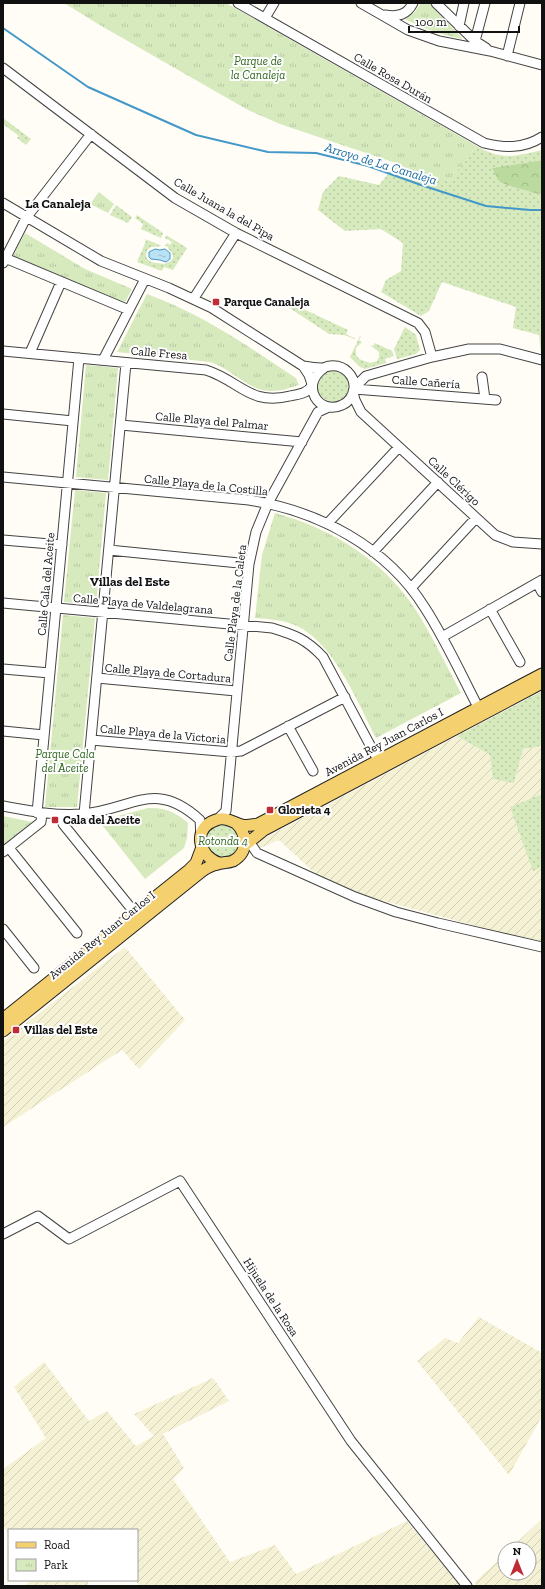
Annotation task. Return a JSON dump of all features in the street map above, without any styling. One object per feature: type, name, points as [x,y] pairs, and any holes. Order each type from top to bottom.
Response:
[{"type":"main road","name":"Avenida Rey Juan Carlos I","points":[[3,1019],[189,870],[196,863],[204,829],[215,820],[222,819],[244,825],[258,824],[542,674]]},
{"type":"main road","name":"Avenida Rey Juan Carlos I","points":[[3,1031],[209,866],[234,860],[244,845],[264,830],[542,683]]},
{"type":"main road","points":[[235,822],[241,828],[244,845]]},
{"type":"main road","points":[[201,841],[206,856],[212,861],[219,863]]},
{"type":"street","name":"Calle Rosa Durán","points":[[238,3],[484,143],[500,147],[519,146],[536,141],[542,137]]},
{"type":"street","points":[[265,18],[274,3]]},
{"type":"street","points":[[361,3],[408,30],[439,41],[542,63]]},
{"type":"street","points":[[380,14],[396,16],[404,14],[413,3]]},
{"type":"street","points":[[436,3],[475,41],[490,51]]},
{"type":"street","points":[[459,26],[464,3]]},
{"type":"street","points":[[475,41],[485,3]]},
{"type":"street","points":[[507,56],[520,3]]},
{"type":"street","name":"Calle Juana la del Pipa","points":[[3,68],[175,198],[236,233],[413,320],[422,326],[432,357]]},
{"type":"street","points":[[91,134],[26,218],[4,260],[129,310]]},
{"type":"street","points":[[3,203],[87,254],[114,267],[194,298],[235,321],[303,366],[310,375],[318,412],[329,407],[340,406],[351,398],[354,390],[366,376]]},
{"type":"street","points":[[194,298],[236,233]]},
{"type":"street","points":[[103,360],[145,279]]},
{"type":"street","points":[[30,353],[61,282]]},
{"type":"street","points":[[303,366],[324,368],[337,366],[349,372],[366,376],[432,357],[469,349],[500,349],[533,359],[542,360]]},
{"type":"street","name":"Calle Fresa","points":[[3,351],[206,370],[223,377],[252,395],[277,400],[305,393]]},
{"type":"street","name":"Calle Cala del Aceite","points":[[39,813],[44,735],[79,358]]},
{"type":"street","points":[[84,814],[126,362]]},
{"type":"street","points":[[324,368],[314,377],[312,385],[305,393],[316,398],[322,404],[329,407]]},
{"type":"street","points":[[349,372],[352,378],[354,390]]},
{"type":"street","points":[[482,377],[485,399]]},
{"type":"street","name":"Calle Cañería","points":[[354,390],[496,400]]},
{"type":"street","name":"Calle Clérigo","points":[[354,390],[355,400],[361,412],[495,535],[513,542],[542,544]]},
{"type":"street","name":"Calle Clérigo","points":[[340,406],[361,412]]},
{"type":"street","name":"Calle Playa de la Caleta","points":[[226,811],[249,564],[256,532],[268,503],[318,412]]},
{"type":"street","points":[[3,414],[73,420]]},
{"type":"street","name":"Calle Playa del Palmar","points":[[121,425],[302,442]]},
{"type":"street","points":[[328,523],[399,447]]},
{"type":"street","name":"Calle Playa de la Costilla","points":[[3,477],[268,503],[304,513],[328,523],[353,537],[373,552],[390,566],[411,588],[425,607],[442,637],[478,707]]},
{"type":"street","points":[[373,552],[438,482]]},
{"type":"street","points":[[411,588],[476,518]]},
{"type":"street","points":[[3,540],[62,545]]},
{"type":"street","points":[[109,550],[249,564]]},
{"type":"street","points":[[442,637],[539,581],[542,592]]},
{"type":"street","name":"Calle Playa de Valdelagrana","points":[[3,603],[272,628],[295,635],[312,645],[323,657],[378,760]]},
{"type":"street","points":[[490,609],[520,662]]},
{"type":"street","points":[[3,669],[50,673]]},
{"type":"street","name":"Calle Playa de Cortadura","points":[[97,678],[236,691]]},
{"type":"street","points":[[232,752],[242,751],[345,697]]},
{"type":"street","points":[[288,726],[312,771]]},
{"type":"street","points":[[3,731],[44,735]]},
{"type":"street","name":"Calle Playa de la Victoria","points":[[91,740],[232,752]]},
{"type":"street","points":[[3,806],[39,813],[63,815],[84,814],[102,811],[143,800],[158,798],[179,804],[200,820],[215,820],[226,811],[235,822]]},
{"type":"street","points":[[39,813],[41,822],[6,850],[77,933]]},
{"type":"street","points":[[63,815],[63,824],[135,913]]},
{"type":"street","points":[[200,820],[201,841]]},
{"type":"street","points":[[244,845],[257,853]]},
{"type":"street","points":[[244,845],[257,853],[355,898],[396,912],[542,948]]},
{"type":"street","points":[[3,929],[34,968]]},
{"type":"street","name":"Hijuela de la Rosa","points":[[3,1234],[38,1216],[69,1239],[180,1181],[352,1441],[467,1586]]},
{"type":"shaded area","points":[[457,736],[490,755],[514,783],[523,749],[542,746],[542,944],[358,894],[317,875],[279,840],[255,850],[259,841]]},
{"type":"shaded area","points":[[125,947],[185,1020],[139,1069],[122,1050],[3,1127],[3,1041]]},
{"type":"shaded area","points":[[479,1317],[542,1353],[542,1416],[509,1475],[417,1361],[445,1338],[458,1343]]},
{"type":"shaded area","points":[[44,1362],[89,1421],[107,1411],[136,1446],[154,1436],[134,1414],[213,1378],[229,1401],[163,1434],[184,1468],[173,1479],[230,1562],[275,1545],[296,1574],[407,1521],[461,1586],[140,1586],[136,1581],[138,1581],[138,1529],[8,1529],[8,1533],[3,1526],[3,1469],[46,1438],[14,1387]]},
{"type":"shaded area","points":[[542,1519],[542,1586],[476,1586],[475,1582],[497,1561],[497,1581],[537,1581],[537,1541],[519,1541]]},
{"type":"shaded area","points":[[29,1581],[88,1581],[88,1586],[26,1585]]},
{"type":"green space","name":"Parque de la Canaleja","points":[[64,3],[226,3],[477,146],[449,181],[280,124],[248,110]]},
{"type":"green space","points":[[421,3],[429,3],[463,39],[433,31],[405,19],[415,12]]},
{"type":"green space","points":[[3,118],[31,139],[26,145],[17,138],[19,136],[3,124]]},
{"type":"green space","points":[[477,146],[494,154],[509,156],[542,150],[542,160],[492,168],[509,186],[542,195],[542,353],[539,335],[513,328],[516,307],[442,282],[429,311],[421,316],[381,292],[386,280],[401,271],[403,243],[381,229],[345,231],[318,210],[323,192],[339,176],[379,185],[397,163],[449,181]]},
{"type":"green space","points":[[542,160],[542,195],[509,186],[499,181],[492,168]]},
{"type":"green space","points":[[99,192],[114,204],[108,213],[90,204]]},
{"type":"green space","points":[[116,205],[132,217],[128,223],[110,215]]},
{"type":"green space","points":[[137,215],[163,233],[161,238],[141,229],[143,224],[135,218]]},
{"type":"green space","points":[[25,233],[85,269],[132,289],[124,304],[13,256]]},
{"type":"green space","points":[[166,235],[187,248],[173,270],[164,267],[162,271],[137,262],[146,241],[145,239],[162,246],[151,247],[147,250],[146,257],[148,260],[154,263],[164,264],[171,261],[173,258],[172,253],[167,246],[165,246],[167,243],[170,245],[172,242],[165,238]]},
{"type":"green space","points":[[147,294],[168,302],[206,321],[296,378],[299,385],[271,391],[263,390],[247,383],[218,365],[210,362],[117,352]]},
{"type":"green space","points":[[280,298],[348,330],[346,334],[356,339],[344,335],[329,334],[279,301]]},
{"type":"green space","points":[[405,327],[416,335],[420,350],[416,354],[397,359],[394,349]]},
{"type":"green space","points":[[360,336],[359,340],[362,342],[356,348],[356,355],[359,359],[370,363],[377,361],[379,352],[370,345],[373,346],[375,343],[392,351],[394,356],[385,359],[386,363],[365,369],[360,367],[350,357]]},
{"type":"green space","points":[[86,365],[118,368],[108,480],[76,477]]},
{"type":"green space","points":[[330,370],[336,370],[345,374],[349,386],[345,398],[336,402],[330,402],[321,398],[317,389],[317,383],[321,374]]},
{"type":"green space","points":[[75,490],[106,493],[96,605],[64,602]]},
{"type":"green space","points":[[275,513],[297,520],[338,538],[357,550],[391,579],[406,596],[419,615],[461,693],[376,738],[344,675],[323,646],[311,635],[297,626],[282,621],[255,618],[262,555]]},
{"type":"green space","name":"Parque Cala del Aceite","points":[[63,615],[95,618],[77,807],[45,807]]},
{"type":"green space","points":[[542,691],[542,746],[523,749],[514,783],[493,779],[490,755],[457,736]]},
{"type":"green space","points":[[542,794],[542,867],[533,871],[510,807]]},
{"type":"green space","points":[[148,808],[165,809],[179,816],[188,823],[187,838],[184,848],[145,879],[99,821]]},
{"type":"green space","points":[[3,816],[32,822],[3,845]]},
{"type":"green space","name":"Rotonda 4","points":[[220,825],[226,825],[235,829],[239,841],[235,853],[226,857],[220,857],[211,853],[207,844],[207,838],[211,829]]},
{"type":"water","points":[[155,249],[165,249],[170,253],[170,259],[166,262],[151,259],[149,257],[149,252]]},
{"type":"waterway","name":"Arroyo de La Canaleja","points":[[3,28],[88,87],[196,135],[268,152],[316,153],[368,166],[486,206],[542,210]]},
{"type":"place","name":"Parque Canaleja","points":[[216,302]]},
{"type":"place","name":"Glorieta 4","points":[[270,810]]},
{"type":"place","name":"Cala del Aceite","points":[[55,820]]},
{"type":"place","name":"Villas del Este","points":[[16,1030]]},
{"type":"district","name":"La Canaleja","points":[[58,203]]},
{"type":"district","name":"Villas del Este","points":[[130,581]]}]
